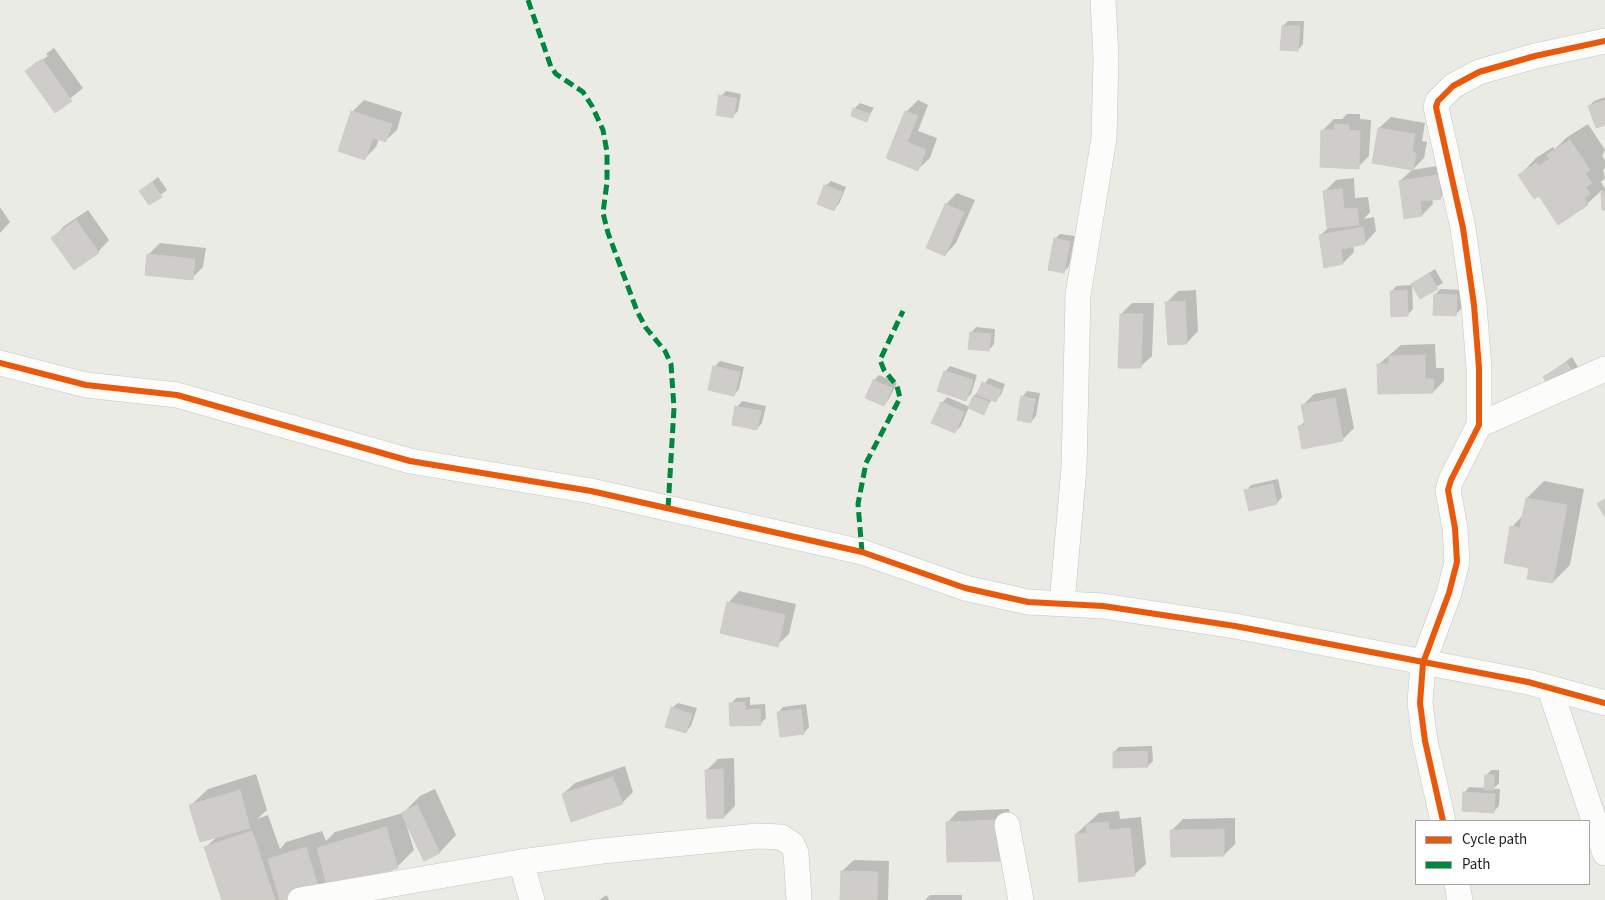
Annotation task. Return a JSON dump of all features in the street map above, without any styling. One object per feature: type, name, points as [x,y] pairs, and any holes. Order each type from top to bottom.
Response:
[{"type":"street","points":[[1062,603],[1074,468],[1078,295],[1104,138],[1106,58],[1103,0]]},
{"type":"street","points":[[1443,820],[1425,741],[1420,703],[1423,662],[1449,592],[1457,562],[1455,528],[1448,490],[1451,480],[1479,425],[1479,368],[1474,305],[1463,228],[1436,115],[1438,101],[1453,86],[1479,72],[1535,56],[1605,41]]},
{"type":"street","points":[[0,362],[86,385],[177,395],[410,461],[591,491],[862,552],[965,588],[1028,602],[1138,610],[1226,624],[1550,688],[1605,703]]},
{"type":"street","points":[[1479,425],[1605,369]]},
{"type":"street","points":[[1550,688],[1605,853]]},
{"type":"street","points":[[1007,824],[1021,900]]},
{"type":"street","points":[[300,900],[521,862],[663,844],[757,836],[781,837],[792,844],[796,853],[799,900]]},
{"type":"street","points":[[521,862],[532,900]]},
{"type":"street","points":[[1457,885],[1460,900]]},
{"type":"building","points":[[1282,26],[1300,26],[1298,51],[1280,50]]},
{"type":"building","points":[[42,59],[72,101],[55,113],[25,71]]},
{"type":"building","points":[[719,95],[737,99],[733,118],[716,115]]},
{"type":"building","points":[[1605,100],[1605,125],[1596,128],[1588,106]]},
{"type":"building","points":[[853,108],[870,114],[867,122],[851,116]]},
{"type":"building","points":[[351,111],[392,124],[386,142],[373,138],[365,160],[338,151]]},
{"type":"building","points":[[905,111],[918,116],[907,142],[926,150],[918,171],[886,158]]},
{"type":"building","points":[[1335,124],[1349,125],[1349,130],[1360,131],[1359,169],[1320,167],[1321,130],[1334,130]]},
{"type":"building","points":[[1378,128],[1415,134],[1412,152],[1416,153],[1413,170],[1372,163]]},
{"type":"building","points":[[1570,140],[1590,170],[1585,173],[1592,183],[1586,187],[1590,194],[1584,198],[1588,205],[1558,225],[1539,196],[1534,199],[1518,175],[1536,163],[1538,166],[1550,159],[1547,155]]},
{"type":"building","points":[[1438,175],[1441,199],[1420,201],[1422,216],[1404,219],[1399,181]]},
{"type":"building","points":[[152,182],[162,197],[149,205],[139,191]]},
{"type":"building","points":[[824,185],[842,192],[834,211],[817,204]]},
{"type":"building","points":[[1342,189],[1344,209],[1357,208],[1359,225],[1327,228],[1323,191]]},
{"type":"building","points":[[1605,191],[1605,210],[1602,210],[1601,192]]},
{"type":"building","points":[[945,204],[964,212],[945,256],[926,248]]},
{"type":"building","points":[[76,220],[99,253],[74,270],[51,238]]},
{"type":"building","points":[[1363,227],[1365,244],[1341,249],[1343,264],[1324,268],[1319,235]]},
{"type":"building","points":[[1054,238],[1070,242],[1064,273],[1048,270]]},
{"type":"building","points":[[147,254],[195,259],[193,280],[145,275]]},
{"type":"building","points":[[1429,273],[1438,289],[1420,299],[1411,284]]},
{"type":"building","points":[[1407,290],[1408,316],[1391,317],[1390,291]]},
{"type":"building","points":[[1434,294],[1457,295],[1456,316],[1433,315]]},
{"type":"building","points":[[1185,301],[1187,344],[1168,345],[1165,302]]},
{"type":"building","points":[[1120,314],[1143,314],[1141,368],[1118,368]]},
{"type":"building","points":[[970,332],[991,334],[989,351],[968,349]]},
{"type":"building","points":[[1425,355],[1425,379],[1434,379],[1433,393],[1378,394],[1377,364],[1389,364],[1389,356]]},
{"type":"building","points":[[1566,362],[1574,373],[1551,389],[1543,377]]},
{"type":"building","points":[[713,366],[740,372],[734,396],[708,390]]},
{"type":"building","points":[[944,371],[973,380],[966,401],[937,391]]},
{"type":"building","points":[[873,380],[892,388],[884,406],[865,398]]},
{"type":"building","points":[[982,382],[1001,390],[996,402],[977,395]]},
{"type":"building","points":[[973,396],[989,402],[984,415],[968,408]]},
{"type":"building","points":[[1021,396],[1035,399],[1031,423],[1017,420]]},
{"type":"building","points":[[1335,398],[1343,441],[1302,449],[1298,426],[1305,425],[1301,405]]},
{"type":"building","points":[[941,402],[964,412],[955,433],[931,423]]},
{"type":"building","points":[[735,406],[761,411],[757,430],[732,425]]},
{"type":"building","points":[[1273,484],[1277,504],[1249,511],[1244,490]]},
{"type":"building","points":[[1526,498],[1567,505],[1553,583],[1527,579],[1529,568],[1504,563],[1510,526],[1520,528]]},
{"type":"building","points":[[1605,499],[1605,517],[1597,504]]},
{"type":"building","points":[[727,602],[785,615],[778,647],[720,633]]},
{"type":"building","points":[[745,702],[745,710],[760,709],[761,725],[730,726],[729,703]]},
{"type":"building","points":[[671,707],[692,714],[686,733],[665,727]]},
{"type":"building","points":[[801,709],[804,734],[780,737],[777,712]]},
{"type":"building","points":[[1147,751],[1148,767],[1113,768],[1113,752]]},
{"type":"building","points":[[723,769],[724,818],[707,819],[705,770]]},
{"type":"building","points":[[1485,775],[1494,775],[1494,790],[1484,790]]},
{"type":"building","points":[[613,777],[623,804],[571,822],[562,794]]},
{"type":"building","points":[[240,790],[250,828],[200,842],[189,805]]},
{"type":"building","points":[[1463,792],[1495,794],[1494,813],[1462,811]]},
{"type":"building","points":[[417,805],[440,853],[424,861],[401,813]]},
{"type":"building","points":[[998,820],[1000,861],[947,862],[946,822]]},
{"type":"building","points":[[1108,822],[1109,830],[1130,828],[1135,876],[1079,882],[1075,834],[1087,833],[1086,824]]},
{"type":"building","points":[[386,827],[398,868],[328,889],[317,848]]},
{"type":"building","points":[[1224,829],[1224,856],[1171,857],[1170,830]]},
{"type":"building","points":[[252,831],[275,900],[222,900],[204,847]]},
{"type":"building","points":[[306,847],[321,896],[308,900],[280,900],[268,859]]},
{"type":"building","points":[[841,871],[878,872],[877,900],[840,900]]},
{"type":"marked path","points":[[528,0],[551,67],[556,74],[583,92],[603,130],[607,152],[607,182],[603,213],[608,233],[637,311],[646,328],[665,351],[671,364],[674,408],[668,509]]},
{"type":"marked path","points":[[862,552],[858,504],[866,463],[900,398],[897,386],[884,370],[880,360],[903,311]]},
{"type":"cycle path","points":[[1443,820],[1425,741],[1420,703],[1423,663],[1449,593],[1457,562],[1455,528],[1448,490],[1451,480],[1479,425],[1479,368],[1474,305],[1463,228],[1436,107],[1438,101],[1453,86],[1479,72],[1535,56],[1605,41]]},
{"type":"cycle path","points":[[0,363],[86,385],[177,395],[410,461],[591,491],[862,552],[965,588],[1028,602],[1103,606],[1235,626],[1528,682],[1605,703]]}]
